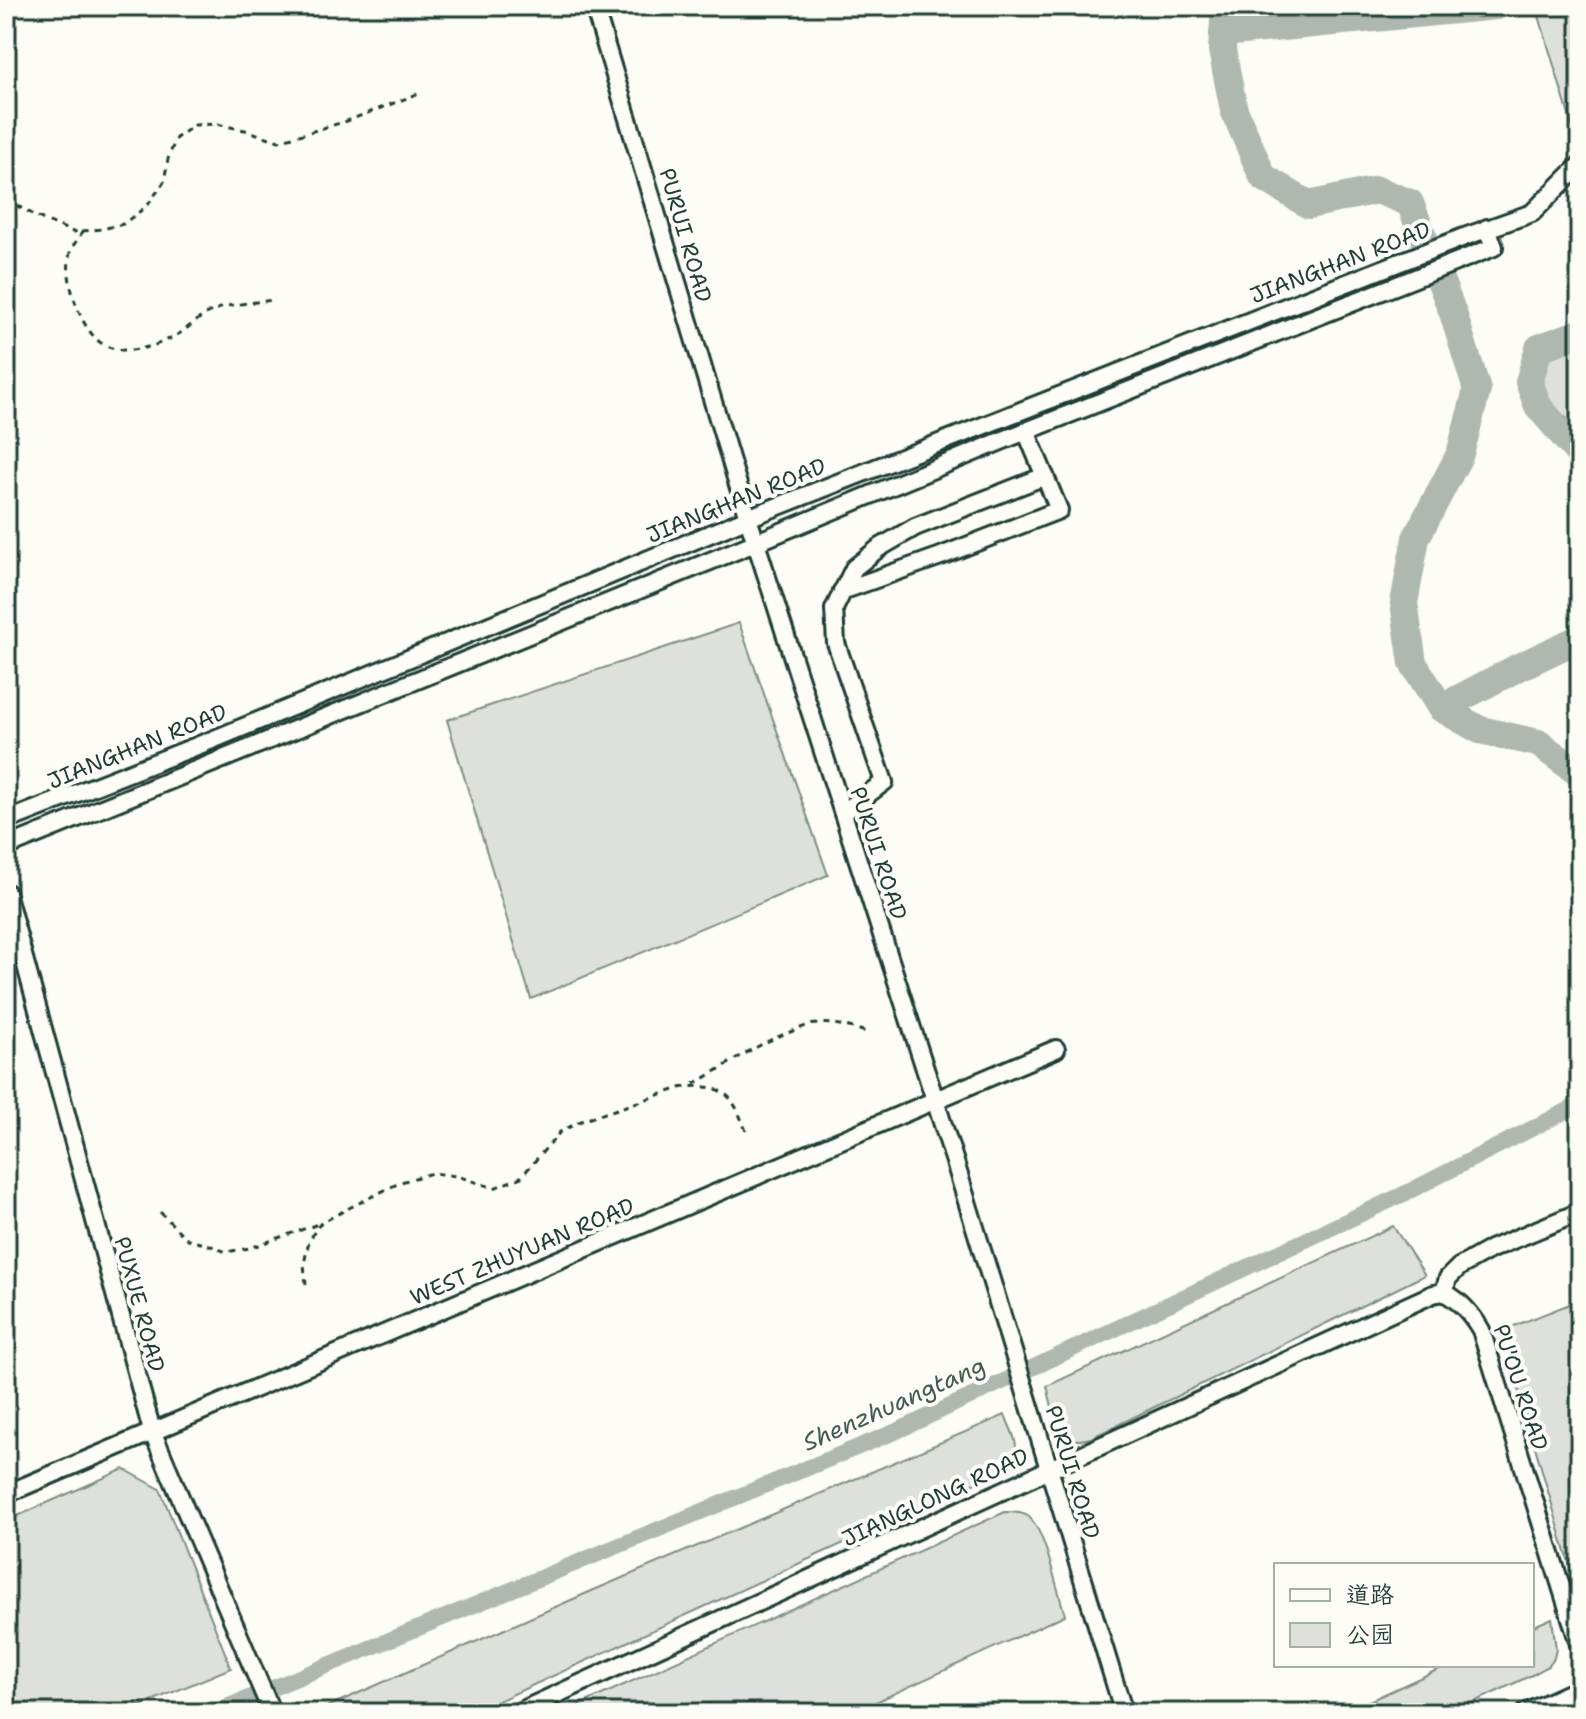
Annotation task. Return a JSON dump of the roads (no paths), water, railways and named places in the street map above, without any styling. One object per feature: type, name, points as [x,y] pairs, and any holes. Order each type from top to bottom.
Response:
[{"type":"street","name":"PURUI ROAD","points":[[594,6],[748,518],[935,1100],[1124,1713]]},
{"type":"street","name":"JIANGHAN ROAD","points":[[6,821],[212,740],[748,518],[1532,213],[1580,165]]},
{"type":"street","points":[[6,847],[1026,431],[1494,247],[1487,228]]},
{"type":"street","points":[[842,591],[1059,510],[1026,431]]},
{"type":"street","points":[[843,813],[884,782],[836,643],[834,609],[854,568],[879,548],[915,527],[1045,476]]},
{"type":"street","name":"PUXUE ROAD","points":[[6,892],[152,1431],[272,1713]]},
{"type":"street","name":"WEST ZHUYUAN ROAD","points":[[6,1494],[1056,1049]]},
{"type":"street","points":[[1444,1292],[1448,1278],[1459,1267],[1491,1249],[1580,1212]]},
{"type":"street","name":"JIANGLONG ROAD","points":[[516,1713],[1049,1468],[1433,1294],[1444,1292]]},
{"type":"street","name":"PU'OU ROAD","points":[[1444,1292],[1471,1312],[1481,1330],[1580,1647]]},
{"type":"street","points":[[1525,1713],[1580,1688]]},
{"type":"waterway","points":[[1225,6],[1222,50],[1234,110],[1263,177],[1309,205],[1377,190],[1410,203],[1453,313],[1477,390],[1460,454],[1416,538],[1404,603],[1413,663],[1441,708],[1480,730],[1538,743],[1580,774]]},
{"type":"waterway","points":[[1223,33],[1496,6]]},
{"type":"waterway","points":[[1580,333],[1539,348],[1529,382],[1538,406],[1580,455]]},
{"type":"waterway","points":[[1441,708],[1580,638]]},
{"type":"waterway","name":"Shenzhuangtang","points":[[212,1713],[897,1431],[1406,1193],[1580,1104]]}]
